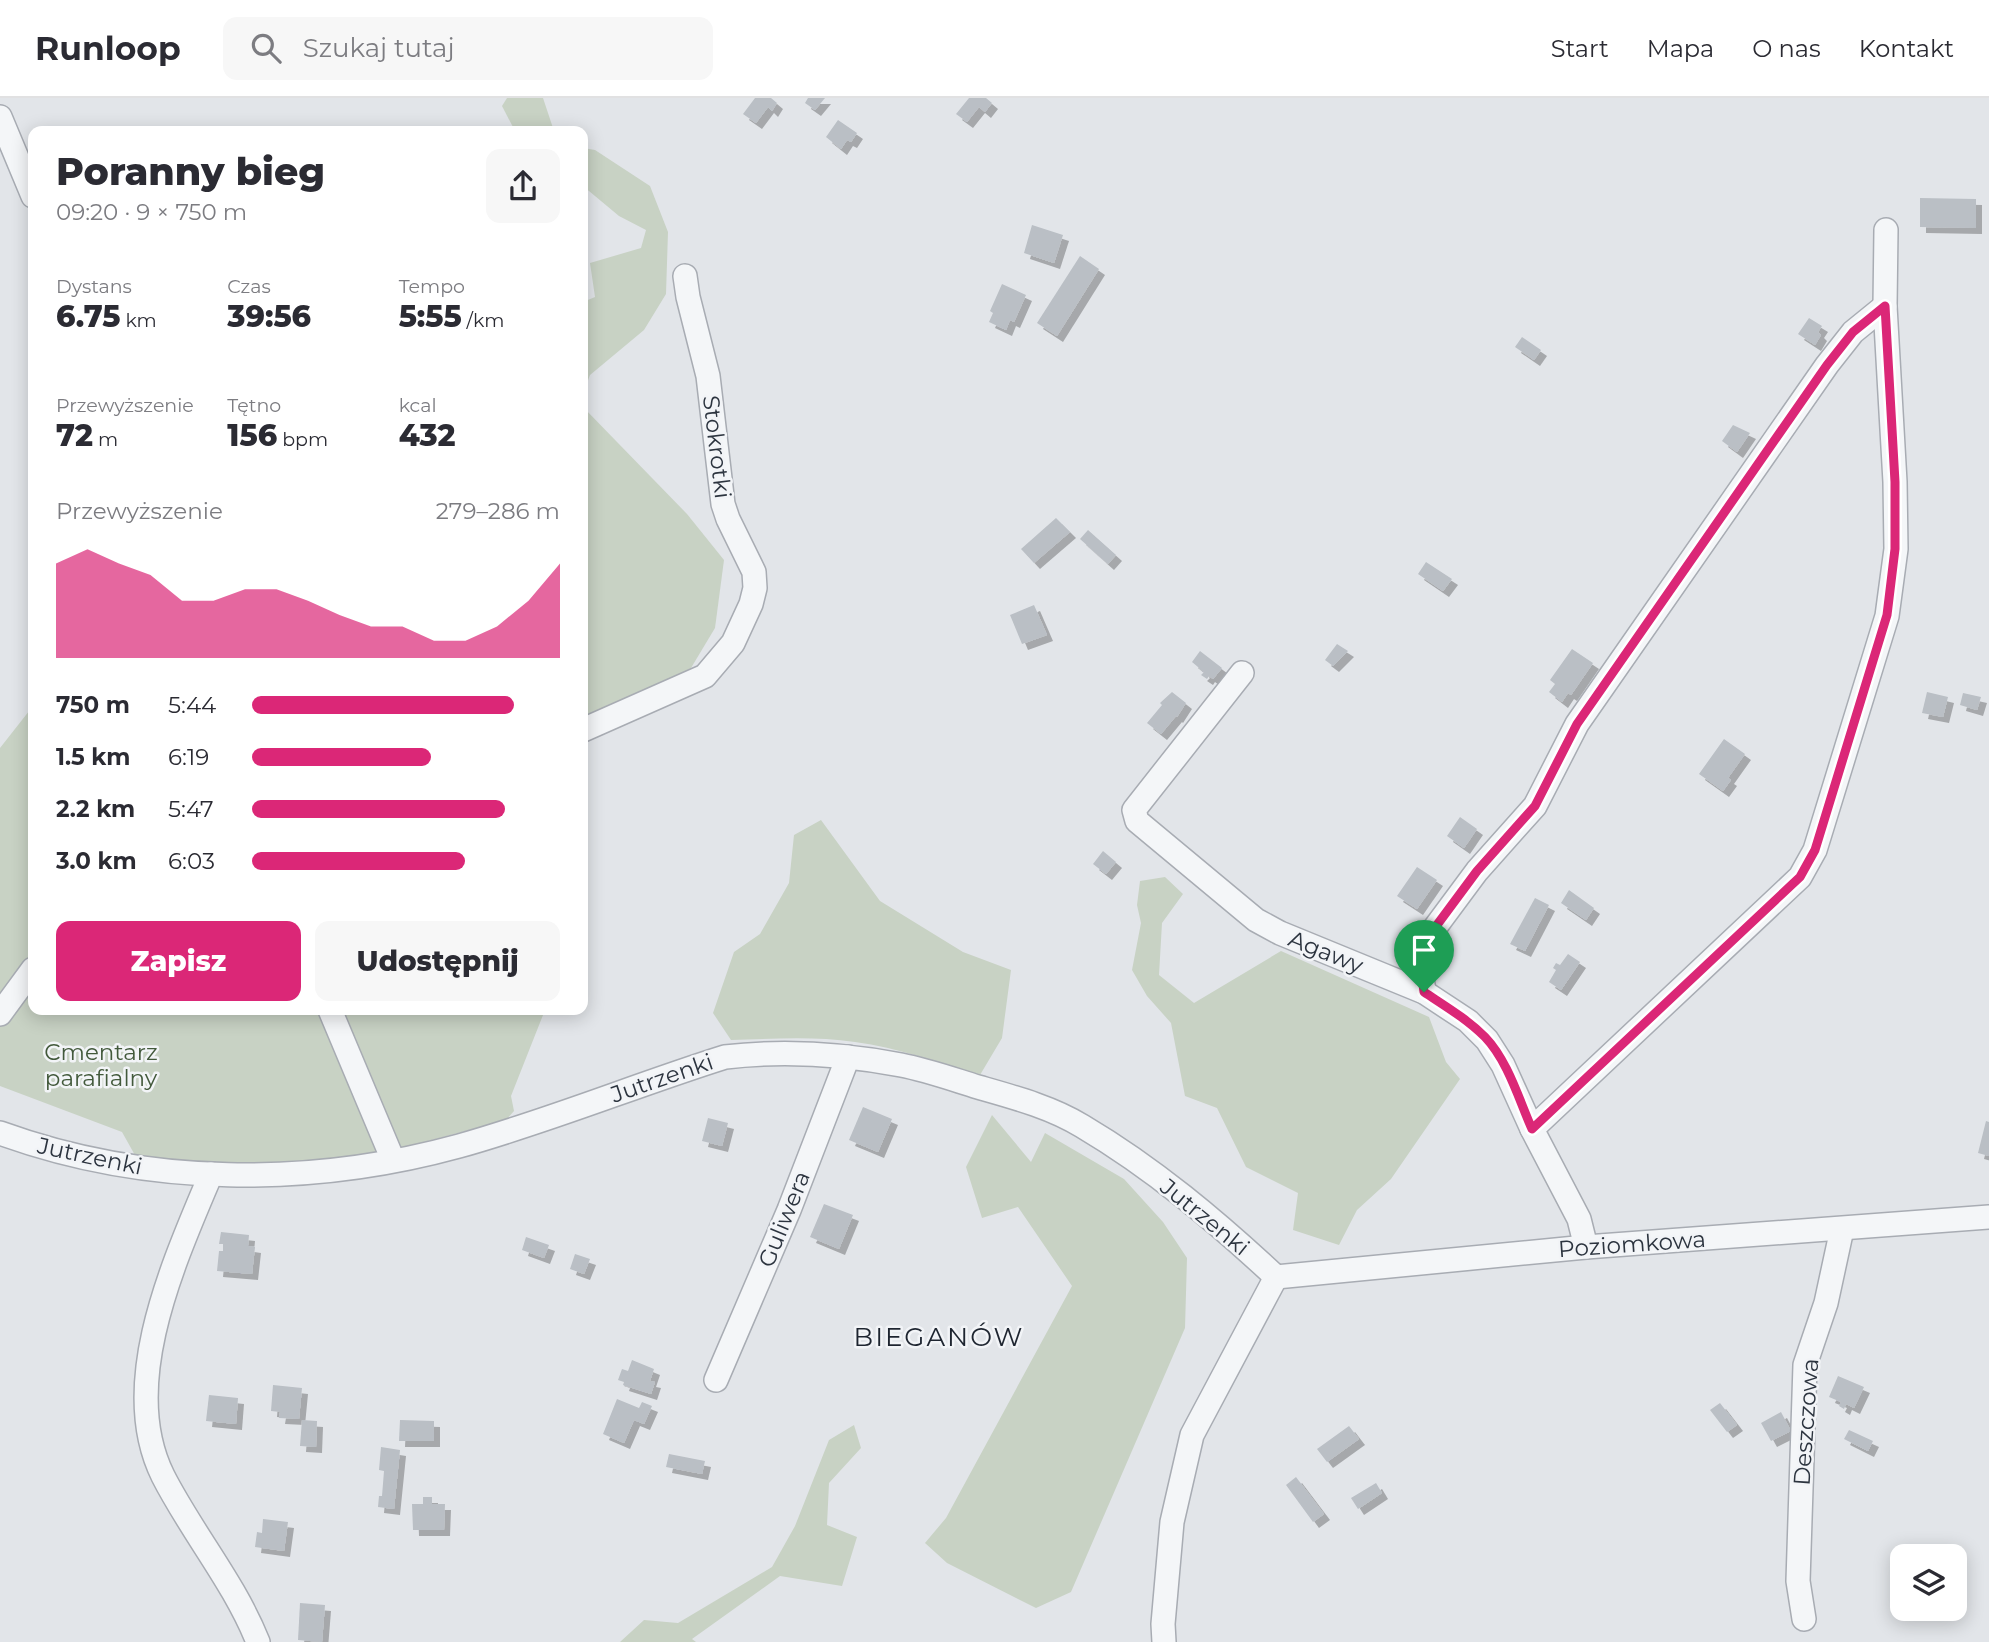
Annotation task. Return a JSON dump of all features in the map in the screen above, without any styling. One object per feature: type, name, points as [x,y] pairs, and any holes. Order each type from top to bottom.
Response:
[{"type":"street","points":[[0,117],[28,184]]},
{"type":"street","points":[[1532,1129],[1800,877],[1815,850],[1857,719],[1889,602],[1895,549],[1895,482],[1885,306],[1886,230]]},
{"type":"street","name":"Stokrotki","points":[[588,728],[705,676],[733,643],[751,604],[755,588],[754,572],[723,503],[708,376],[685,276]]},
{"type":"street","points":[[1424,992],[1421,970],[1431,933],[1449,906],[1535,806],[1577,724],[1827,365],[1853,332],[1885,306]]},
{"type":"street","name":"Agawy","points":[[1242,673],[1133,810],[1137,821],[1256,920],[1280,933],[1424,992],[1468,1021],[1487,1040],[1503,1065],[1532,1129],[1579,1219],[1586,1247]]},
{"type":"street","points":[[0,1014],[28,977]]},
{"type":"street","points":[[332,1015],[393,1160]]},
{"type":"street","name":"Jutrzenki","points":[[0,1133],[94,1159],[156,1170],[211,1174],[314,1172],[393,1160],[457,1146],[519,1128],[726,1057],[764,1052],[848,1057],[903,1065],[993,1091],[1023,1100],[1081,1125],[1180,1193],[1276,1277]]},
{"type":"street","name":"Guliwera","points":[[716,1380],[789,1210],[848,1057]]},
{"type":"street","points":[[211,1174],[169,1277],[152,1345],[146,1384],[149,1423],[162,1473],[230,1583],[258,1642]]},
{"type":"street","name":"Poziomkowa","points":[[1276,1277],[1586,1247],[1989,1217]]},
{"type":"street","name":"Deszczowa","points":[[1804,1619],[1798,1581],[1804,1365],[1826,1303],[1842,1229]]},
{"type":"street","points":[[1164,1642],[1163,1624],[1172,1522],[1192,1435],[1276,1277]]},
{"type":"green space","points":[[507,98],[543,98],[552,126],[512,126],[502,106]]},
{"type":"green space","points":[[588,149],[595,150],[650,186],[668,232],[666,294],[644,330],[590,375],[588,380],[588,300],[595,297],[590,263],[641,248],[646,230],[619,216],[588,190]]},
{"type":"green space","points":[[588,412],[687,514],[724,560],[715,628],[691,668],[619,709],[588,723]]},
{"type":"green space","name":"Cmentarz parafialny","points":[[28,712],[28,1015],[319,1015],[379,1149],[370,1156],[253,1163],[136,1157],[122,1132],[0,1086],[0,748]]},
{"type":"green space","points":[[821,820],[880,901],[963,952],[1011,970],[1002,1038],[980,1075],[934,1060],[855,1042],[809,1038],[731,1040],[713,1013],[734,952],[760,934],[789,883],[794,835]]},
{"type":"green space","points":[[1165,877],[1183,894],[1162,923],[1159,975],[1194,1003],[1281,951],[1429,1017],[1446,1062],[1460,1079],[1391,1179],[1357,1210],[1339,1245],[1293,1230],[1298,1193],[1246,1167],[1217,1108],[1185,1096],[1171,1023],[1147,996],[1132,970],[1141,923],[1137,905],[1140,881]]},
{"type":"green space","points":[[543,1015],[511,1096],[514,1111],[506,1120],[402,1148],[393,1139],[341,1017]]},
{"type":"green space","points":[[992,1115],[1031,1162],[1045,1133],[1124,1179],[1163,1222],[1187,1258],[1185,1328],[1071,1592],[1036,1608],[947,1563],[925,1543],[946,1518],[1072,1286],[1018,1207],[982,1218],[966,1167]]},
{"type":"green space","points":[[854,1425],[861,1448],[829,1483],[827,1525],[857,1537],[842,1586],[780,1576],[692,1639],[696,1642],[620,1642],[644,1620],[678,1623],[772,1567],[795,1526],[829,1440]]},
{"type":"building","points":[[755,98],[771,98],[777,103],[772,111],[768,107],[756,123],[743,114]]},
{"type":"building","points":[[808,98],[825,98],[815,110],[805,103]]},
{"type":"building","points":[[969,98],[986,98],[992,103],[985,112],[979,107],[967,122],[956,114]]},
{"type":"building","points":[[838,120],[857,133],[851,142],[847,140],[841,149],[826,137]]},
{"type":"building","points":[[1920,198],[1976,199],[1976,228],[1920,227]]},
{"type":"building","points":[[1032,225],[1063,235],[1054,263],[1024,253]]},
{"type":"building","points":[[1080,256],[1099,269],[1057,336],[1037,323]]},
{"type":"building","points":[[1002,284],[1026,295],[1014,322],[1010,320],[1006,330],[989,322],[993,313],[990,311]]},
{"type":"building","points":[[1809,318],[1822,326],[1818,332],[1821,335],[1815,345],[1798,334]]},
{"type":"building","points":[[1522,337],[1541,350],[1534,360],[1515,347]]},
{"type":"building","points":[[1733,425],[1750,433],[1737,452],[1722,441]]},
{"type":"building","points":[[1056,518],[1070,532],[1034,563],[1021,549]]},
{"type":"building","points":[[1088,530],[1116,555],[1108,564],[1080,539]]},
{"type":"building","points":[[1426,562],[1452,579],[1443,591],[1418,574]]},
{"type":"building","points":[[1034,605],[1047,635],[1022,644],[1010,615]]},
{"type":"building","points":[[1337,644],[1348,651],[1333,666],[1325,660]]},
{"type":"building","points":[[1572,649],[1593,663],[1571,695],[1568,693],[1562,702],[1549,692],[1555,684],[1550,680]]},
{"type":"building","points":[[1200,651],[1222,668],[1213,679],[1201,675],[1204,672],[1192,662]]},
{"type":"building","points":[[1172,692],[1186,703],[1161,734],[1147,723],[1162,705],[1160,703]]},
{"type":"building","points":[[1927,692],[1948,697],[1943,717],[1922,713]]},
{"type":"building","points":[[1963,693],[1981,697],[1977,710],[1960,705]]},
{"type":"building","points":[[1724,739],[1745,754],[1728,778],[1731,780],[1723,791],[1699,774]]},
{"type":"building","points":[[1460,817],[1477,829],[1464,848],[1447,836]]},
{"type":"building","points":[[1103,851],[1116,862],[1106,874],[1093,864]]},
{"type":"building","points":[[1417,867],[1437,880],[1417,909],[1397,896]]},
{"type":"building","points":[[1569,890],[1594,908],[1586,920],[1561,903]]},
{"type":"building","points":[[1535,898],[1549,905],[1525,951],[1510,944]]},
{"type":"building","points":[[1568,954],[1580,962],[1561,990],[1549,982],[1556,970],[1553,968],[1556,963],[1560,965]]},
{"type":"building","points":[[863,1107],[892,1119],[878,1152],[849,1140]]},
{"type":"building","points":[[708,1118],[728,1123],[722,1146],[702,1141]]},
{"type":"building","points":[[1986,1121],[1989,1122],[1989,1156],[1978,1153]]},
{"type":"building","points":[[824,1204],[853,1215],[839,1249],[810,1237]]},
{"type":"building","points":[[221,1232],[249,1235],[248,1246],[255,1247],[252,1274],[217,1271],[219,1251],[223,1251],[223,1244],[219,1244]]},
{"type":"building","points":[[526,1237],[549,1245],[544,1258],[522,1250]]},
{"type":"building","points":[[575,1254],[590,1259],[584,1274],[570,1269]]},
{"type":"building","points":[[632,1360],[654,1369],[650,1381],[655,1382],[651,1394],[623,1385],[624,1382],[618,1380],[622,1369],[628,1371]]},
{"type":"building","points":[[1838,1376],[1864,1387],[1854,1408],[1846,1404],[1844,1409],[1839,1406],[1841,1402],[1829,1397]]},
{"type":"building","points":[[273,1385],[302,1388],[299,1419],[279,1418],[280,1412],[271,1411]]},
{"type":"building","points":[[209,1395],[238,1398],[236,1424],[206,1421]]},
{"type":"building","points":[[617,1399],[639,1408],[642,1402],[652,1406],[644,1424],[634,1420],[624,1443],[603,1434]]},
{"type":"building","points":[[1720,1403],[1737,1425],[1727,1432],[1710,1410]]},
{"type":"building","points":[[1781,1412],[1791,1431],[1771,1441],[1761,1423]]},
{"type":"building","points":[[302,1420],[317,1421],[316,1447],[300,1446]]},
{"type":"building","points":[[400,1420],[434,1421],[434,1441],[399,1441]]},
{"type":"building","points":[[1349,1426],[1359,1439],[1327,1462],[1317,1449]]},
{"type":"building","points":[[1849,1430],[1873,1441],[1868,1451],[1844,1439]]},
{"type":"building","points":[[381,1447],[400,1450],[394,1509],[378,1507],[379,1496],[382,1496],[384,1471],[379,1470]]},
{"type":"building","points":[[669,1454],[705,1461],[702,1474],[666,1467]]},
{"type":"building","points":[[1296,1477],[1324,1514],[1313,1522],[1286,1485]]},
{"type":"building","points":[[1376,1483],[1382,1493],[1358,1509],[1351,1498]]},
{"type":"building","points":[[423,1497],[432,1497],[432,1504],[445,1504],[444,1530],[413,1530],[412,1504],[423,1504]]},
{"type":"building","points":[[263,1519],[288,1522],[284,1551],[255,1547],[257,1532],[262,1533]]},
{"type":"building","points":[[300,1603],[325,1605],[322,1642],[298,1640]]},
{"type":"district","name":"BIEGANÓW","points":[[939,1337]]},
{"type":"route","points":[[1885,306],[1895,482],[1895,549],[1887,615],[1815,850],[1800,877],[1532,1129],[1503,1065],[1487,1040],[1468,1021],[1424,992],[1421,970],[1431,933],[1449,906],[1535,806],[1577,724],[1827,365],[1853,332],[1885,306]]}]
